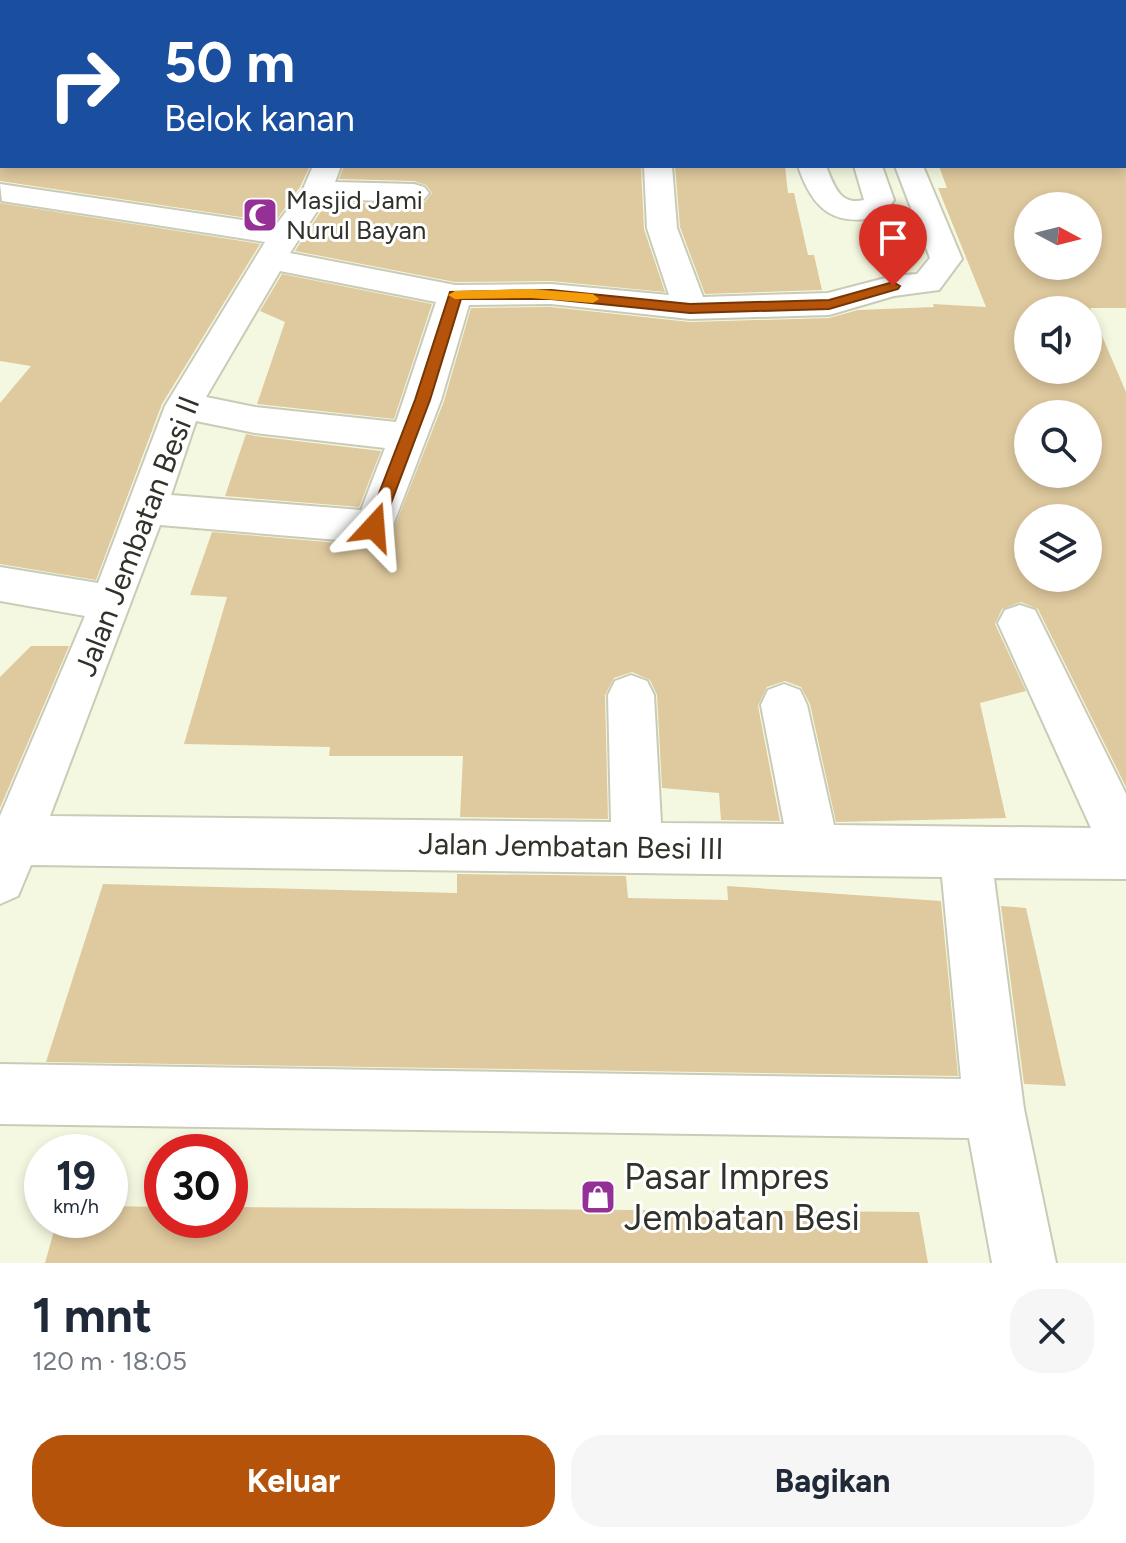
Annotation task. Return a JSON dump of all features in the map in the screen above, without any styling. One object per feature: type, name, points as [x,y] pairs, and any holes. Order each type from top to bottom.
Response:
[{"type":"street","points":[[1,193],[24,168]]},
{"type":"street","points":[[658,168],[662,228],[690,308]]},
{"type":"street","points":[[813,168],[824,200],[852,212],[872,210],[879,200],[869,168]]},
{"type":"street","points":[[1,193],[277,247],[455,295],[551,294],[690,308],[829,304],[893,286],[927,283],[946,259],[910,168]]},
{"type":"street","points":[[322,178],[414,193]]},
{"type":"street","name":"Jalan Jembatan Besi II","points":[[8,859],[112,603],[183,406],[277,247],[322,178]]},
{"type":"street","points":[[147,509],[374,527],[406,437],[423,400],[455,295]]},
{"type":"street","points":[[183,406],[255,420],[406,437]]},
{"type":"street","points":[[0,584],[112,603]]},
{"type":"street","points":[[1020,623],[1126,851]]},
{"type":"street","points":[[631,695],[637,848]]},
{"type":"street","points":[[784,705],[814,850]]},
{"type":"street","name":"Jalan Jembatan Besi III","points":[[8,859],[637,848],[965,853],[1126,851]]},
{"type":"street","points":[[965,853],[994,1109],[1024,1263]]},
{"type":"street","points":[[0,1094],[994,1109]]},
{"type":"building","points":[[0,168],[309,168],[300,187],[275,222],[0,181]]},
{"type":"building","points":[[343,168],[641,168],[644,229],[665,292],[551,281],[455,282],[295,251],[327,202],[414,205],[425,202],[432,193],[426,185],[414,181],[339,179]]},
{"type":"building","points":[[675,168],[785,168],[788,193],[794,193],[808,255],[814,255],[822,290],[705,294],[680,227]]},
{"type":"building","points":[[940,168],[1126,168],[1126,308],[1102,308],[1102,296],[1014,296],[1014,384],[1102,384],[1102,336],[1126,392],[1126,787],[1038,609],[1021,602],[1002,609],[995,624],[1026,691],[980,703],[1006,818],[836,822],[810,704],[801,687],[785,681],[767,687],[758,706],[780,821],[721,820],[719,793],[662,788],[657,695],[650,680],[632,672],[614,678],[605,695],[608,819],[460,817],[463,756],[329,756],[330,747],[184,744],[227,597],[190,595],[212,532],[374,546],[389,541],[444,401],[471,308],[551,307],[690,322],[829,318],[858,310],[934,307],[933,304],[986,307],[938,188],[947,188]]},
{"type":"building","points":[[0,203],[260,244],[162,404],[96,580],[0,564],[0,403],[31,366],[0,361]]},
{"type":"building","points":[[282,274],[432,304],[394,419],[257,404],[285,322],[260,311]]},
{"type":"building","points":[[246,434],[381,451],[359,507],[225,496]]},
{"type":"building","points":[[31,646],[69,646],[0,808],[0,677]]},
{"type":"building","points":[[457,874],[626,876],[628,898],[728,900],[727,886],[941,901],[958,1076],[46,1062],[103,884],[457,893]]},
{"type":"building","points":[[1001,906],[1026,908],[1066,1086],[1024,1084]]},
{"type":"building","points":[[128,1206],[144,1207],[144,1238],[248,1238],[248,1207],[919,1212],[928,1263],[45,1263],[52,1238],[128,1238]]},
{"type":"slow traffic","points":[[455,295],[551,294],[593,299]]},
{"type":"place","name":"Masjid Jami Nurul Bayan","points":[[260,215]]},
{"type":"place","name":"Pasar Impres Jembatan Besi","points":[[598,1197]]},
{"type":"route","points":[[374,527],[406,437],[423,400],[455,295],[551,294],[690,308],[829,304],[893,286]]}]
